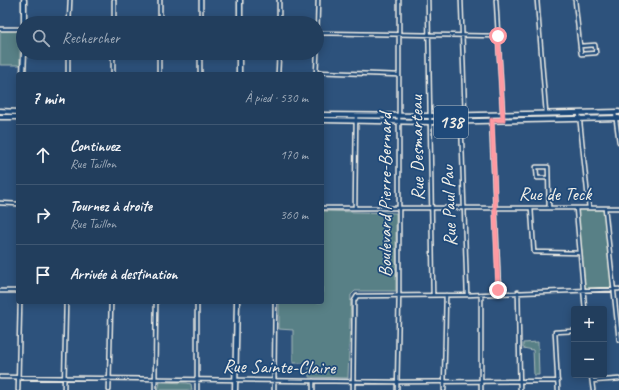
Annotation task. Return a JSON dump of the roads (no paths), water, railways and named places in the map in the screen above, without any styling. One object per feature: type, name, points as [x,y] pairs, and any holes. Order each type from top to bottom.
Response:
[{"type":"main road","points":[[24,0],[24,16]]},
{"type":"main road","points":[[240,0],[240,16]]},
{"type":"main road","points":[[23,72],[24,60]]},
{"type":"main road","points":[[239,60],[239,72]]},
{"type":"main road","points":[[0,111],[16,112]]},
{"type":"main road","name":"138","points":[[324,115],[463,116],[617,112]]},
{"type":"main road","points":[[0,117],[16,117]]},
{"type":"main road","name":"138","points":[[324,120],[430,122],[617,118]]},
{"type":"main road","points":[[235,390],[236,304]]},
{"type":"street","points":[[69,16],[70,0]]},
{"type":"street","points":[[114,0],[114,16]]},
{"type":"street","points":[[160,0],[160,16]]},
{"type":"street","points":[[201,0],[201,16]]},
{"type":"street","points":[[279,0],[279,16]]},
{"type":"street","points":[[318,0],[318,16]]},
{"type":"street","name":"Boulevard Pierre-Bernard","points":[[397,390],[400,208],[399,0]]},
{"type":"street","name":"Rue Desmarteau","points":[[428,0],[433,295]]},
{"type":"street","name":"Rue Paul Pau","points":[[460,0],[462,35],[463,116],[461,121],[463,208],[467,295]]},
{"type":"street","points":[[496,0],[503,120]]},
{"type":"street","points":[[537,0],[546,114]]},
{"type":"street","points":[[575,0],[580,46],[582,55],[595,54],[597,52],[595,45],[580,46]]},
{"type":"street","points":[[0,29],[16,29]]},
{"type":"street","points":[[324,35],[399,34],[498,36]]},
{"type":"street","points":[[68,60],[68,72]]},
{"type":"street","points":[[113,60],[113,72]]},
{"type":"street","points":[[159,60],[159,72]]},
{"type":"street","points":[[200,60],[200,72]]},
{"type":"street","points":[[278,72],[279,60]]},
{"type":"street","points":[[316,72],[317,60]]},
{"type":"street","points":[[324,73],[399,75]]},
{"type":"street","points":[[617,112],[619,142]]},
{"type":"street","points":[[579,113],[589,208]]},
{"type":"street","points":[[355,208],[356,115]]},
{"type":"street","points":[[491,115],[499,293]]},
{"type":"street","points":[[548,178],[538,178],[536,167],[548,167],[549,208]]},
{"type":"street","points":[[0,203],[16,204]]},
{"type":"street","name":"Rue de Teck","points":[[324,208],[619,208]]},
{"type":"street","points":[[531,208],[534,252],[580,253]]},
{"type":"street","points":[[576,208],[585,306]]},
{"type":"street","points":[[605,208],[619,340]]},
{"type":"street","points":[[353,390],[355,298],[358,296],[481,295],[518,292],[619,289]]},
{"type":"street","points":[[0,291],[16,291]]},
{"type":"street","points":[[518,292],[520,390]]},
{"type":"street","points":[[444,390],[446,295]]},
{"type":"street","points":[[481,295],[481,390]]},
{"type":"street","points":[[18,390],[20,304]]},
{"type":"street","points":[[64,390],[66,304]]},
{"type":"street","points":[[109,390],[110,304]]},
{"type":"street","points":[[155,390],[156,304]]},
{"type":"street","points":[[197,304],[197,390]]},
{"type":"street","points":[[274,390],[275,304]]},
{"type":"street","points":[[558,390],[555,332],[571,331]]},
{"type":"street","name":"Rue Sainte-Claire","points":[[0,377],[353,382],[558,382]]},
{"type":"street","points":[[592,378],[593,390]]},
{"type":"street","points":[[592,381],[619,379]]},
{"type":"street","points":[[313,381],[313,390]]}]
